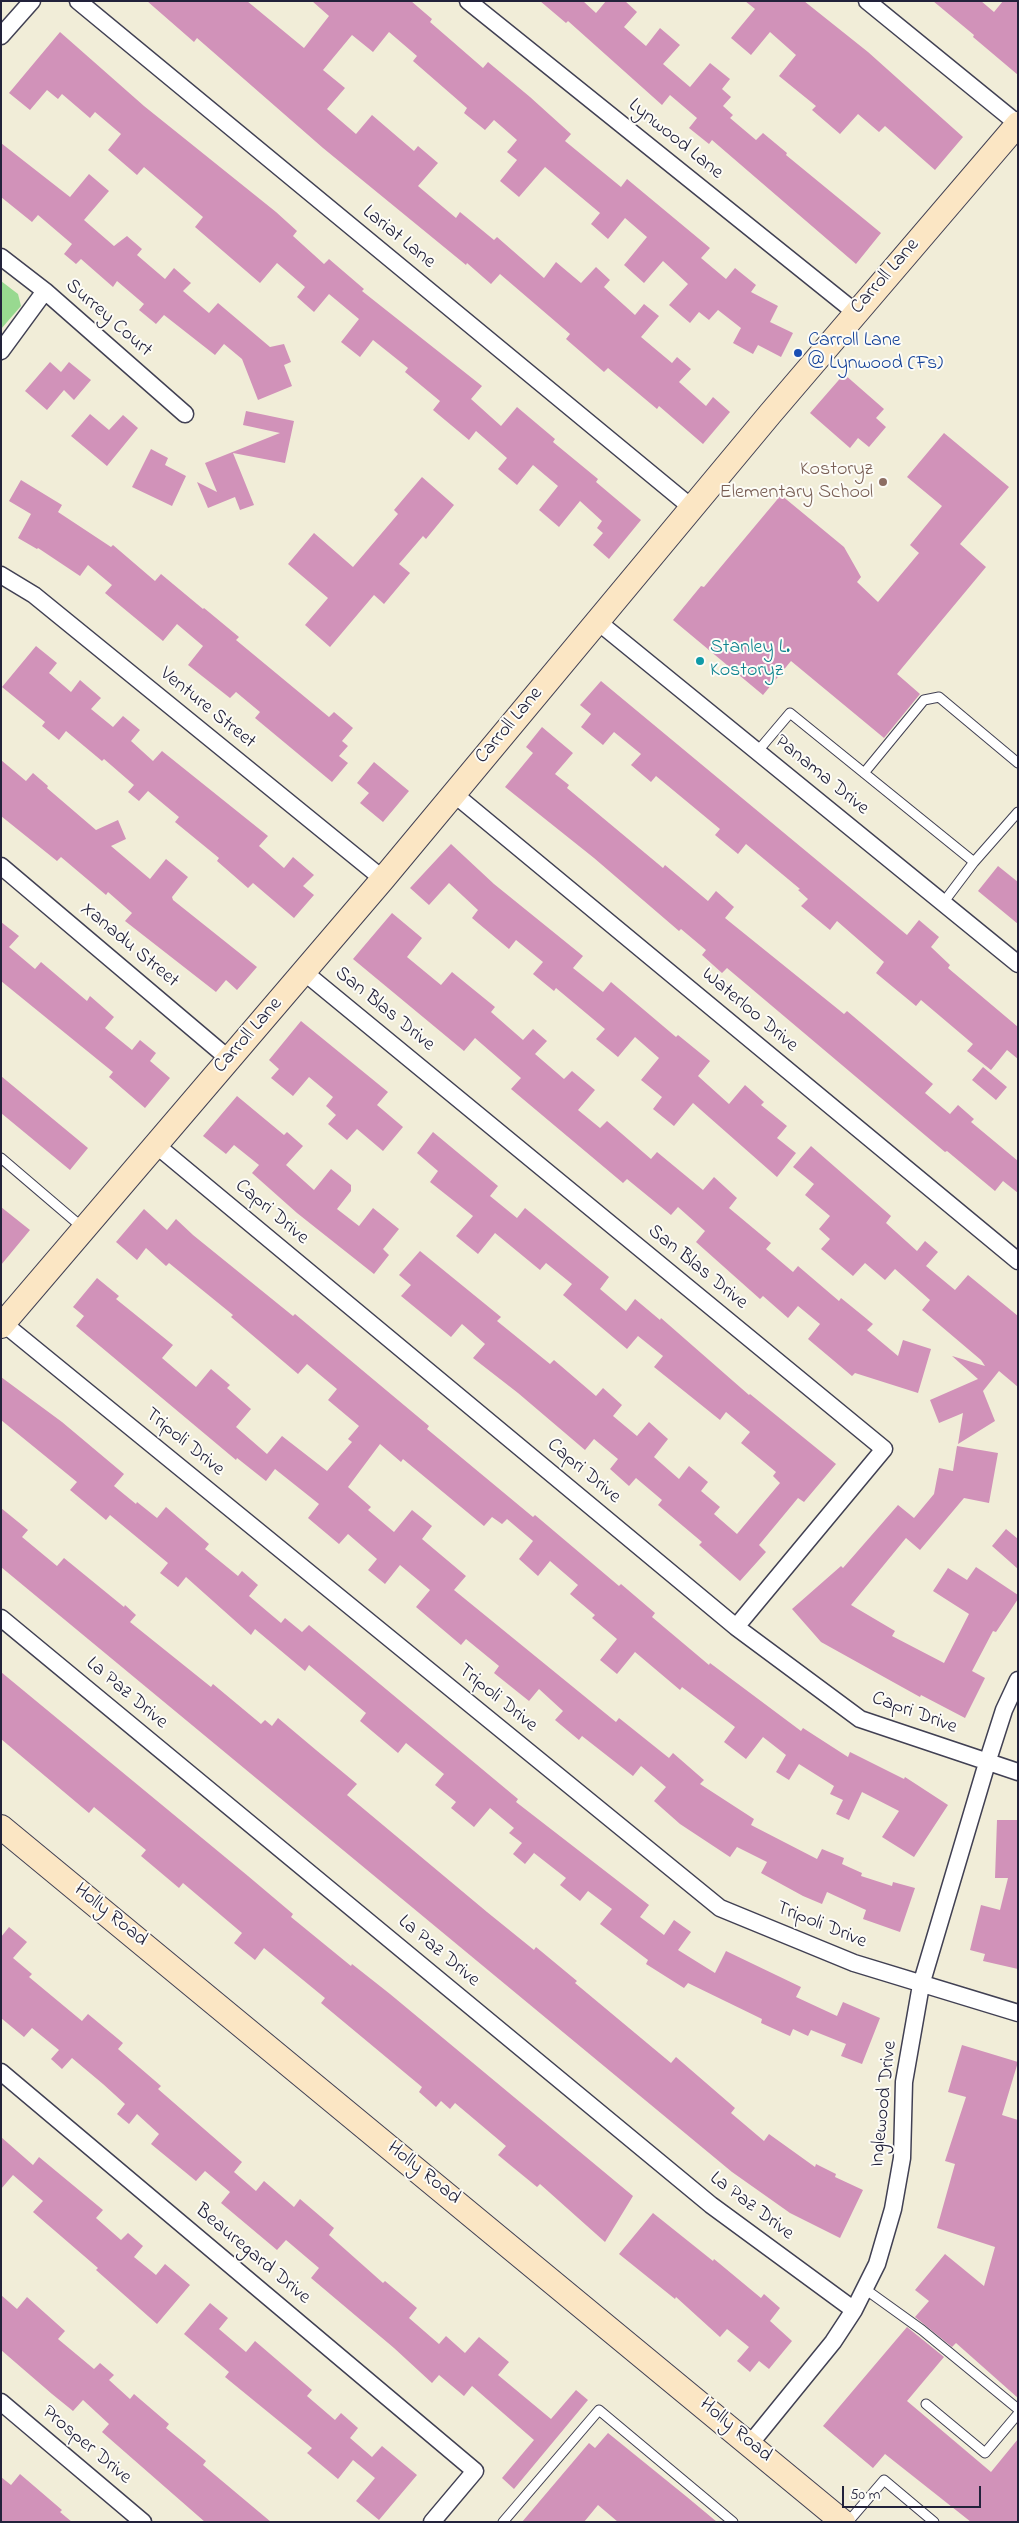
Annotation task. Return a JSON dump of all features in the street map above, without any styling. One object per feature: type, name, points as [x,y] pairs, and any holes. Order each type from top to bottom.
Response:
[{"type":"street","points":[[1,36],[32,1]]},
{"type":"street","name":"Lariat Lane","points":[[78,1],[691,507]]},
{"type":"street","name":"Lynwood Lane","points":[[468,1],[855,312]]},
{"type":"street","points":[[867,1],[1018,124]]},
{"type":"street","name":"Carroll Lane","points":[[2,1325],[383,879],[855,312],[1018,124]]},
{"type":"street","name":"Surrey Court","points":[[1,257],[45,292],[185,414]]},
{"type":"street","points":[[1,351],[45,292]]},
{"type":"street","name":"Venture Street","points":[[1,575],[34,595],[383,879]]},
{"type":"street","name":"Panama Drive","points":[[596,621],[1018,964]]},
{"type":"street","name":"Waterloo Drive","points":[[454,794],[1018,1261]]},
{"type":"street","name":"Xanadu Street","points":[[1,866],[230,1059]]},
{"type":"street","name":"San Blas Drive","points":[[304,972],[884,1449],[736,1627]]},
{"type":"street","name":"Capri Drive","points":[[156,1145],[736,1627],[860,1719],[1018,1772]]},
{"type":"street","name":"Tripoli Drive","points":[[2,1325],[720,1908],[854,1962],[1018,2013]]},
{"type":"street","name":"La Paz Drive","points":[[1,1618],[711,2205],[854,2310]]},
{"type":"street","name":"Inglewood Drive","points":[[750,2444],[833,2342],[854,2310],[877,2264],[894,2209],[902,2158],[904,2082],[922,1984],[987,1762],[1004,1710],[1018,1680]]},
{"type":"street","name":"Holly Road","points":[[1,1826],[843,2522]]},
{"type":"street","name":"Beauregard Drive","points":[[1,2072],[475,2471],[432,2522]]},
{"type":"street","name":"Prosper Drive","points":[[1,2402],[143,2522]]},
{"type":"lane","points":[[864,773],[924,700],[939,697],[1018,763]]},
{"type":"lane","points":[[757,752],[790,713],[974,862]]},
{"type":"lane","points":[[943,903],[974,862],[1018,812]]},
{"type":"lane","points":[[1,1158],[84,1229]]},
{"type":"lane","points":[[865,2289],[922,2330],[1018,2409]]},
{"type":"lane","points":[[926,2404],[985,2453],[1018,2414]]},
{"type":"lane","points":[[503,2522],[599,2410],[733,2522]]},
{"type":"lane","points":[[848,2522],[884,2480],[934,2522]]},
{"type":"green space","points":[[1,281],[18,294],[21,306],[1,329]]},
{"type":"building","points":[[147,1],[247,1],[304,48],[329,16],[312,1],[411,1],[432,19],[430,22],[483,68],[488,62],[571,134],[565,141],[621,187],[627,179],[710,248],[701,258],[726,279],[735,268],[756,285],[751,292],[778,306],[770,322],[793,333],[781,357],[758,345],[753,354],[733,343],[741,328],[718,310],[709,320],[699,312],[690,323],[669,305],[688,284],[663,261],[644,283],[624,265],[647,237],[625,218],[608,239],[591,224],[600,213],[545,167],[519,197],[500,181],[517,160],[507,152],[517,140],[494,120],[485,130],[464,113],[467,108],[413,61],[417,56],[389,32],[373,52],[352,35],[323,70],[345,88],[327,109],[356,134],[372,115],[414,151],[418,146],[438,163],[418,186],[456,218],[460,212],[494,240],[497,237],[544,278],[556,262],[581,283],[596,267],[610,280],[604,287],[635,315],[644,304],[659,316],[641,337],[672,363],[677,357],[691,369],[679,382],[706,406],[713,397],[730,412],[703,444],[659,406],[657,409],[608,368],[604,372],[566,339],[570,334],[500,274],[491,284],[467,263],[466,265],[323,148],[197,38],[194,42]]},
{"type":"building","points":[[540,1],[583,1],[596,13],[606,1],[625,1],[637,12],[624,27],[646,46],[660,28],[680,45],[663,64],[690,87],[710,63],[730,79],[722,89],[731,97],[723,106],[733,115],[730,118],[756,140],[763,133],[787,153],[786,155],[881,233],[856,264],[712,140],[709,144],[689,128],[697,118],[670,95],[662,105],[568,21],[566,23]]},
{"type":"building","points":[[745,1],[804,1],[868,52],[963,137],[935,170],[885,126],[879,132],[858,114],[840,134],[812,110],[816,106],[779,76],[796,55],[770,32],[751,55],[731,38],[755,9]]},
{"type":"building","points":[[933,1],[981,1],[994,12],[1003,1],[1018,1],[1018,75],[973,37],[974,35]]},
{"type":"building","points":[[60,32],[144,106],[276,212],[297,231],[293,236],[324,264],[329,259],[364,289],[362,291],[482,386],[471,399],[501,426],[517,407],[555,439],[553,442],[598,479],[596,482],[641,520],[609,559],[593,545],[603,533],[597,528],[602,521],[580,501],[559,527],[539,510],[558,486],[533,465],[517,485],[498,469],[507,458],[476,431],[469,440],[433,410],[440,401],[405,372],[408,368],[373,340],[360,357],[341,342],[359,319],[329,294],[314,312],[297,297],[305,287],[277,263],[260,283],[195,227],[203,217],[144,167],[137,175],[108,150],[121,134],[95,112],[90,118],[62,94],[58,99],[47,90],[30,110],[9,93]]},
{"type":"building","points":[[1,143],[70,197],[89,174],[109,191],[84,220],[114,246],[127,236],[142,249],[137,255],[165,279],[174,268],[191,283],[183,291],[209,313],[218,303],[270,347],[284,344],[291,362],[284,365],[292,386],[258,400],[242,359],[224,344],[215,355],[164,315],[156,324],[139,310],[144,304],[117,281],[113,287],[81,259],[76,264],[64,254],[72,244],[38,215],[32,222],[1,197]]},
{"type":"building","points":[[50,362],[61,372],[69,362],[91,380],[74,400],[64,390],[47,410],[25,391]]},
{"type":"building","points":[[844,374],[884,409],[876,418],[886,427],[869,447],[858,438],[850,448],[810,413]]},
{"type":"building","points":[[246,411],[294,421],[285,463],[233,453],[254,505],[240,510],[235,497],[208,508],[197,482],[217,492],[205,463],[280,433],[243,425]]},
{"type":"building","points":[[90,414],[109,430],[123,415],[138,428],[107,466],[71,436]]},
{"type":"building","points":[[944,433],[1009,487],[960,544],[986,567],[897,674],[920,694],[884,738],[791,661],[763,695],[673,620],[701,586],[704,587],[781,495],[844,547],[861,577],[857,582],[878,602],[919,553],[910,545],[942,506],[907,477]]},
{"type":"building","points":[[151,449],[168,458],[165,465],[186,476],[172,506],[132,487]]},
{"type":"building","points":[[422,477],[454,505],[426,539],[423,536],[399,564],[410,573],[384,604],[374,595],[330,647],[305,625],[328,598],[288,564],[314,533],[353,567],[398,514],[394,510]]},
{"type":"building","points":[[21,480],[62,505],[58,512],[111,547],[113,545],[155,581],[161,574],[239,637],[236,640],[329,717],[334,712],[353,728],[342,741],[348,746],[339,756],[348,763],[332,782],[255,718],[260,712],[236,692],[230,698],[188,665],[203,646],[177,624],[163,641],[105,593],[112,585],[88,565],[80,576],[38,548],[18,538],[31,514],[9,501]]},
{"type":"building","points":[[36,646],[57,663],[49,673],[71,692],[80,680],[101,698],[91,709],[113,727],[123,716],[140,730],[131,741],[153,761],[162,751],[268,836],[259,846],[284,868],[293,857],[314,875],[303,886],[314,895],[294,918],[253,883],[248,888],[217,861],[219,858],[175,822],[179,817],[148,791],[139,801],[128,792],[134,785],[104,759],[102,761],[66,731],[59,740],[42,726],[45,722],[2,687]]},
{"type":"building","points":[[601,681],[907,935],[919,920],[939,937],[931,947],[950,965],[948,968],[1018,1027],[1018,1059],[1007,1050],[991,1070],[967,1051],[973,1044],[921,1000],[916,1006],[876,973],[884,962],[837,921],[830,930],[801,906],[808,899],[798,890],[800,889],[746,844],[738,854],[715,835],[720,829],[656,776],[651,782],[631,765],[641,754],[614,732],[603,745],[581,727],[591,714],[580,705]]},
{"type":"building","points":[[542,727],[573,753],[555,774],[569,785],[567,788],[663,868],[665,865],[708,901],[716,891],[734,907],[725,918],[844,1014],[847,1011],[933,1084],[925,1093],[950,1114],[958,1105],[974,1119],[971,1122],[1018,1161],[1018,1193],[1003,1181],[995,1191],[947,1151],[945,1152],[727,968],[722,973],[702,955],[706,950],[681,929],[679,931],[594,858],[505,787],[533,753],[526,747]]},
{"type":"building","points":[[1,760],[26,781],[33,773],[48,786],[47,788],[96,830],[118,820],[126,839],[111,846],[150,879],[166,859],[188,877],[172,897],[173,900],[257,967],[237,990],[226,980],[216,992],[125,921],[132,913],[108,892],[106,895],[61,857],[57,861],[1,816]]},
{"type":"building","points":[[374,762],[409,791],[383,822],[360,803],[369,793],[357,783]]},
{"type":"building","points":[[451,844],[494,884],[583,956],[573,968],[603,992],[611,982],[676,1037],[678,1035],[710,1061],[698,1076],[729,1104],[745,1085],[764,1102],[761,1105],[787,1126],[777,1138],[796,1153],[777,1177],[693,1103],[674,1126],[653,1109],[662,1097],[641,1080],[659,1058],[635,1037],[618,1057],[596,1039],[605,1029],[556,988],[554,991],[533,974],[543,962],[516,940],[509,949],[472,918],[478,910],[449,883],[429,905],[410,888]]},
{"type":"building","points":[[998,866],[1018,882],[1018,924],[978,891]]},
{"type":"building","points":[[392,913],[422,938],[407,957],[441,985],[452,972],[495,1007],[491,1012],[523,1040],[533,1029],[547,1041],[535,1054],[564,1079],[572,1071],[595,1090],[578,1110],[600,1128],[607,1121],[651,1159],[657,1152],[703,1190],[714,1177],[737,1198],[729,1208],[771,1243],[766,1249],[793,1272],[798,1266],[839,1301],[841,1298],[873,1324],[867,1330],[898,1356],[903,1340],[931,1349],[918,1393],[855,1373],[852,1376],[808,1339],[820,1324],[798,1306],[788,1318],[763,1296],[760,1299],[696,1242],[705,1231],[678,1207],[671,1215],[627,1179],[623,1183],[511,1089],[521,1078],[475,1038],[464,1051],[353,959]]},
{"type":"building","points":[[1,922],[19,936],[9,947],[35,969],[41,962],[87,1001],[90,996],[114,1017],[105,1028],[132,1050],[140,1040],[156,1053],[150,1061],[170,1078],[145,1108],[109,1077],[113,1072],[1,981]]},
{"type":"building","points":[[301,1021],[388,1092],[377,1105],[403,1127],[383,1151],[357,1129],[347,1140],[328,1124],[336,1115],[326,1106],[333,1097],[309,1077],[293,1096],[271,1078],[279,1069],[269,1060]]},
{"type":"building","points":[[983,1067],[1007,1087],[996,1100],[972,1080]]},
{"type":"building","points":[[1,1076],[88,1148],[70,1170],[1,1113]]},
{"type":"building","points":[[237,1096],[284,1135],[287,1132],[303,1146],[286,1165],[314,1190],[331,1169],[351,1185],[351,1191],[337,1209],[359,1226],[373,1208],[399,1229],[383,1249],[389,1255],[374,1274],[297,1213],[252,1173],[259,1165],[234,1145],[226,1154],[203,1136]]},
{"type":"building","points":[[433,1132],[498,1186],[490,1196],[517,1218],[525,1208],[609,1277],[600,1289],[626,1311],[635,1299],[660,1320],[661,1318],[749,1395],[836,1464],[804,1502],[798,1498],[759,1545],[766,1552],[740,1581],[699,1545],[702,1542],[658,1505],[662,1500],[636,1478],[629,1486],[610,1469],[618,1459],[594,1439],[585,1450],[518,1393],[473,1358],[485,1344],[462,1324],[451,1337],[401,1296],[411,1285],[399,1275],[420,1251],[501,1317],[497,1321],[550,1364],[554,1360],[596,1396],[603,1388],[622,1405],[613,1416],[637,1436],[649,1422],[668,1439],[654,1457],[679,1479],[689,1466],[708,1482],[701,1491],[720,1507],[714,1514],[737,1534],[780,1483],[773,1476],[776,1472],[741,1443],[750,1432],[726,1412],[720,1420],[654,1367],[663,1356],[638,1336],[627,1349],[563,1295],[572,1284],[546,1263],[540,1270],[495,1233],[478,1254],[456,1236],[473,1216],[430,1182],[438,1171],[417,1153]]},
{"type":"building","points":[[811,1146],[891,1216],[886,1223],[917,1251],[925,1241],[938,1252],[926,1266],[955,1290],[968,1275],[1018,1316],[1018,1387],[999,1371],[983,1391],[995,1421],[958,1444],[963,1413],[939,1423],[930,1400],[978,1379],[952,1356],[985,1366],[981,1360],[922,1310],[930,1300],[895,1269],[885,1280],[865,1263],[853,1276],[821,1249],[830,1239],[819,1229],[830,1216],[805,1195],[814,1184],[793,1167]]},
{"type":"building","points":[[1,1207],[30,1230],[1,1265]]},
{"type":"building","points":[[144,1209],[167,1230],[176,1219],[293,1316],[295,1314],[429,1426],[427,1429],[533,1517],[535,1515],[619,1586],[621,1584],[655,1613],[652,1617],[709,1665],[710,1663],[801,1731],[803,1728],[848,1757],[850,1752],[904,1779],[905,1777],[948,1805],[914,1857],[882,1837],[899,1811],[862,1792],[849,1820],[836,1814],[843,1800],[830,1794],[834,1786],[799,1764],[789,1780],[776,1772],[786,1755],[763,1737],[746,1759],[724,1742],[735,1727],[682,1687],[680,1690],[635,1652],[617,1674],[600,1660],[617,1639],[592,1618],[595,1615],[570,1594],[578,1585],[550,1561],[538,1576],[519,1559],[533,1541],[507,1519],[502,1524],[492,1517],[484,1526],[403,1459],[401,1462],[380,1444],[348,1487],[371,1507],[368,1510],[394,1532],[412,1510],[432,1526],[422,1539],[466,1576],[454,1590],[616,1722],[619,1718],[669,1758],[673,1753],[704,1780],[700,1784],[754,1819],[751,1825],[817,1859],[822,1849],[844,1858],[842,1864],[862,1873],[861,1876],[892,1886],[893,1882],[915,1888],[900,1932],[863,1919],[866,1910],[827,1892],[822,1904],[803,1896],[761,1873],[767,1862],[737,1847],[730,1857],[680,1824],[654,1801],[666,1787],[641,1766],[633,1776],[582,1736],[579,1740],[555,1720],[563,1711],[539,1689],[529,1701],[494,1673],[499,1666],[466,1639],[461,1645],[416,1607],[430,1590],[400,1565],[385,1584],[368,1570],[377,1559],[348,1534],[339,1544],[308,1518],[319,1504],[275,1469],[266,1481],[237,1458],[236,1460],[76,1326],[84,1316],[73,1307],[97,1278],[119,1296],[116,1299],[173,1345],[162,1358],[196,1387],[211,1369],[230,1385],[227,1388],[251,1409],[236,1427],[267,1454],[282,1436],[327,1471],[352,1442],[348,1439],[359,1426],[328,1400],[337,1389],[307,1364],[298,1374],[231,1317],[233,1315],[169,1263],[166,1266],[146,1248],[137,1260],[116,1242]]},
{"type":"building","points":[[1,1377],[62,1422],[124,1474],[114,1486],[136,1504],[137,1502],[157,1518],[166,1507],[209,1544],[205,1549],[238,1576],[242,1571],[258,1585],[249,1596],[281,1623],[285,1618],[302,1632],[309,1625],[518,1799],[516,1802],[649,1905],[640,1917],[664,1935],[674,1920],[691,1932],[678,1950],[715,1973],[726,1951],[801,1987],[796,1997],[837,2016],[843,2002],[880,2018],[862,2064],[841,2056],[846,2044],[811,2030],[808,2036],[793,2029],[790,2036],[761,2023],[762,2019],[688,1983],[684,1988],[646,1964],[648,1960],[600,1924],[612,1909],[588,1891],[580,1901],[560,1885],[566,1878],[534,1853],[525,1864],[513,1854],[522,1843],[509,1833],[514,1828],[490,1808],[474,1827],[451,1808],[456,1802],[435,1785],[444,1774],[406,1743],[398,1753],[360,1721],[366,1713],[309,1665],[305,1671],[255,1629],[251,1635],[186,1577],[178,1587],[160,1573],[168,1563],[110,1515],[106,1520],[70,1490],[77,1482],[1,1420]]},
{"type":"building","points":[[957,1446],[998,1453],[989,1503],[964,1498],[920,1550],[906,1538],[851,1605],[895,1631],[892,1636],[944,1663],[969,1614],[933,1591],[948,1568],[967,1580],[976,1567],[1018,1595],[1018,1599],[996,1632],[993,1631],[972,1671],[985,1678],[965,1718],[921,1695],[920,1697],[821,1642],[792,1609],[841,1566],[843,1568],[898,1505],[914,1518],[934,1494],[939,1468],[953,1471]]},
{"type":"building","points":[[1,1508],[28,1530],[22,1537],[57,1566],[64,1558],[124,1607],[125,1605],[136,1615],[130,1622],[211,1687],[213,1684],[261,1724],[265,1720],[272,1726],[278,1718],[357,1784],[347,1795],[534,1950],[536,1947],[577,1981],[575,1983],[671,2063],[676,2057],[735,2108],[731,2113],[764,2141],[769,2134],[815,2167],[816,2164],[836,2174],[835,2177],[863,2190],[840,2238],[790,2213],[732,2172],[1,1567]]},
{"type":"building","points":[[1006,1529],[1018,1539],[1018,1569],[992,1546]]},
{"type":"building","points":[[1,1672],[293,1914],[291,1917],[351,1966],[352,1964],[390,1994],[633,2196],[605,2242],[540,2184],[537,2187],[498,2155],[506,2146],[455,2103],[450,2109],[441,2101],[436,2107],[419,2092],[422,2087],[321,2003],[325,1998],[264,1948],[255,1960],[234,1943],[242,1933],[183,1883],[179,1888],[141,1856],[146,1850],[94,1807],[89,1813],[1,1739]]},
{"type":"building","points":[[997,1820],[1018,1820],[1018,1969],[983,1961],[985,1954],[970,1950],[981,1905],[1000,1910],[1008,1878],[995,1878]]},
{"type":"building","points":[[9,1927],[27,1942],[13,1958],[32,1974],[29,1977],[82,2021],[88,2014],[123,2043],[118,2049],[161,2086],[158,2089],[242,2162],[234,2172],[256,2191],[264,2181],[294,2207],[300,2199],[334,2228],[329,2235],[383,2283],[385,2281],[417,2308],[409,2318],[439,2344],[446,2336],[465,2353],[479,2337],[509,2362],[498,2375],[551,2419],[576,2390],[588,2400],[514,2489],[502,2478],[534,2440],[472,2386],[464,2396],[439,2375],[432,2383],[394,2348],[311,2278],[319,2268],[286,2240],[277,2250],[221,2203],[230,2192],[205,2171],[196,2181],[151,2144],[159,2134],[137,2114],[129,2124],[117,2114],[125,2104],[103,2084],[72,2058],[62,2069],[51,2059],[59,2050],[32,2028],[24,2037],[1,2018],[1,1937]]},
{"type":"building","points":[[962,2045],[1018,2062],[1002,2115],[1018,2120],[1018,2398],[956,2343],[952,2347],[915,2317],[929,2301],[915,2290],[945,2254],[984,2286],[995,2247],[937,2228],[955,2164],[945,2161],[966,2097],[948,2092]]},
{"type":"building","points":[[1,2137],[33,2165],[39,2157],[103,2210],[96,2218],[121,2240],[128,2233],[143,2246],[134,2257],[156,2275],[165,2264],[190,2285],[157,2324],[96,2270],[98,2268],[33,2212],[43,2201],[13,2175],[1,2189]]},
{"type":"building","points":[[653,2213],[713,2261],[714,2259],[761,2298],[764,2294],[780,2308],[770,2321],[792,2341],[769,2369],[759,2361],[750,2372],[737,2361],[749,2347],[727,2329],[720,2337],[676,2297],[675,2299],[619,2254]]},
{"type":"building","points":[[1,2295],[17,2309],[27,2297],[65,2331],[58,2339],[94,2369],[100,2363],[114,2375],[109,2380],[130,2399],[134,2394],[169,2424],[166,2428],[206,2461],[203,2465],[271,2522],[205,2522],[102,2432],[109,2424],[83,2400],[73,2411],[52,2394],[1,2350]]},
{"type":"building","points":[[210,2303],[228,2318],[219,2329],[246,2352],[255,2341],[312,2390],[307,2396],[335,2420],[341,2413],[358,2428],[350,2438],[372,2457],[382,2446],[417,2475],[379,2520],[356,2501],[375,2478],[353,2460],[338,2479],[307,2453],[312,2448],[225,2377],[229,2372],[184,2334]]},
{"type":"building","points":[[907,2327],[944,2357],[907,2401],[991,2472],[1018,2439],[1018,2522],[971,2522],[885,2454],[873,2468],[823,2426]]},
{"type":"building","points":[[608,2433],[717,2522],[618,2522],[598,2505],[584,2522],[522,2522],[589,2443],[595,2448]]},
{"type":"building","points":[[20,2474],[62,2510],[60,2512],[72,2522],[1,2522],[1,2477],[11,2485]]},
{"type":"place","name":"Carroll Lane @ Lynwood (Fs)","points":[[798,353]]},
{"type":"place","name":"Kostoryz Elementary School","points":[[883,482]]},
{"type":"place","name":"Stanley L. Kostoryz","points":[[700,661]]}]
